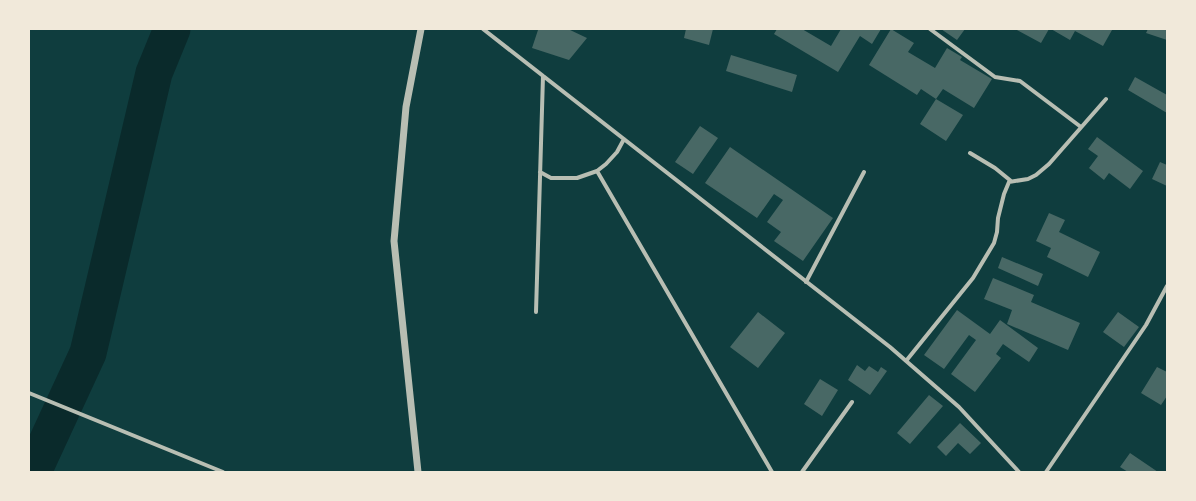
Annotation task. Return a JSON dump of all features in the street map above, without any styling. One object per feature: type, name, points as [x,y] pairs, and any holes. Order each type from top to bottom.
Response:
[{"type":"street","points":[[418,472],[394,241],[406,107],[421,29]]},
{"type":"street","points":[[483,29],[906,361],[959,407],[1019,472]]},
{"type":"street","points":[[930,29],[995,77],[1020,81],[1081,127]]},
{"type":"street","points":[[536,312],[543,76]]},
{"type":"street","points":[[970,153],[995,168],[1011,180],[1028,179],[1036,175],[1049,164],[1106,98]]},
{"type":"street","points":[[540,172],[551,178],[577,178],[597,171],[617,152],[624,139]]},
{"type":"street","points":[[597,171],[772,472]]},
{"type":"street","points":[[806,282],[864,172]]},
{"type":"street","points":[[906,361],[973,278],[994,243],[1004,194],[1011,180]]},
{"type":"street","points":[[1046,472],[1146,325],[1167,286]]},
{"type":"street","points":[[29,393],[220,472]]},
{"type":"street","points":[[802,472],[852,402]]},
{"type":"building","points":[[535,29],[568,29],[587,38],[569,60],[532,48],[538,30]]},
{"type":"building","points":[[686,29],[713,29],[709,45],[684,38]]},
{"type":"building","points":[[777,29],[802,29],[831,46],[841,29],[881,29],[872,44],[860,36],[838,72],[774,34]]},
{"type":"building","points":[[891,29],[914,43],[908,52],[935,68],[947,48],[962,57],[960,60],[992,79],[974,108],[943,89],[936,99],[921,89],[917,95],[869,65]]},
{"type":"building","points":[[941,29],[965,29],[957,40]]},
{"type":"building","points":[[1015,29],[1049,29],[1041,43]]},
{"type":"building","points":[[1051,29],[1112,30],[1103,46],[1075,31],[1070,40]]},
{"type":"building","points":[[1148,29],[1167,29],[1167,40],[1146,33]]},
{"type":"building","points":[[731,55],[797,75],[792,92],[726,71]]},
{"type":"building","points":[[1135,77],[1167,95],[1167,113],[1128,90]]},
{"type":"building","points":[[936,99],[963,115],[946,141],[920,124]]},
{"type":"building","points":[[700,126],[718,138],[693,174],[675,162]]},
{"type":"building","points":[[1097,137],[1143,171],[1130,189],[1109,173],[1104,180],[1089,168],[1098,156],[1088,149]]},
{"type":"building","points":[[730,147],[833,218],[803,261],[774,241],[781,232],[767,222],[783,200],[774,194],[757,218],[705,183]]},
{"type":"building","points":[[1160,162],[1167,165],[1167,186],[1152,179]]},
{"type":"building","points":[[1049,213],[1065,220],[1059,232],[1100,252],[1088,277],[1047,257],[1051,248],[1036,241]]},
{"type":"building","points":[[1002,257],[1043,274],[1038,286],[998,268]]},
{"type":"building","points":[[993,278],[1034,295],[1031,302],[1080,323],[1068,350],[1007,324],[1012,310],[984,299]]},
{"type":"building","points":[[957,310],[990,334],[1000,320],[1038,348],[1029,362],[1003,344],[996,354],[1001,358],[975,392],[951,374],[976,340],[969,335],[944,369],[924,355]]},
{"type":"building","points":[[758,312],[785,333],[758,368],[730,347]]},
{"type":"building","points":[[1118,312],[1139,327],[1124,347],[1103,332]]},
{"type":"building","points":[[857,365],[865,371],[869,366],[878,372],[881,367],[887,371],[870,395],[848,380]]},
{"type":"building","points":[[1157,367],[1167,372],[1167,396],[1161,405],[1141,393]]},
{"type":"building","points":[[820,379],[838,390],[822,416],[804,404]]},
{"type":"building","points":[[929,395],[943,406],[910,444],[897,433]]},
{"type":"building","points":[[960,423],[981,443],[970,454],[958,443],[946,456],[937,447]]},
{"type":"building","points":[[1130,453],[1158,472],[1128,472],[1120,467]]},
{"type":"waterway","points":[[33,472],[88,353],[154,73],[172,29]]}]
